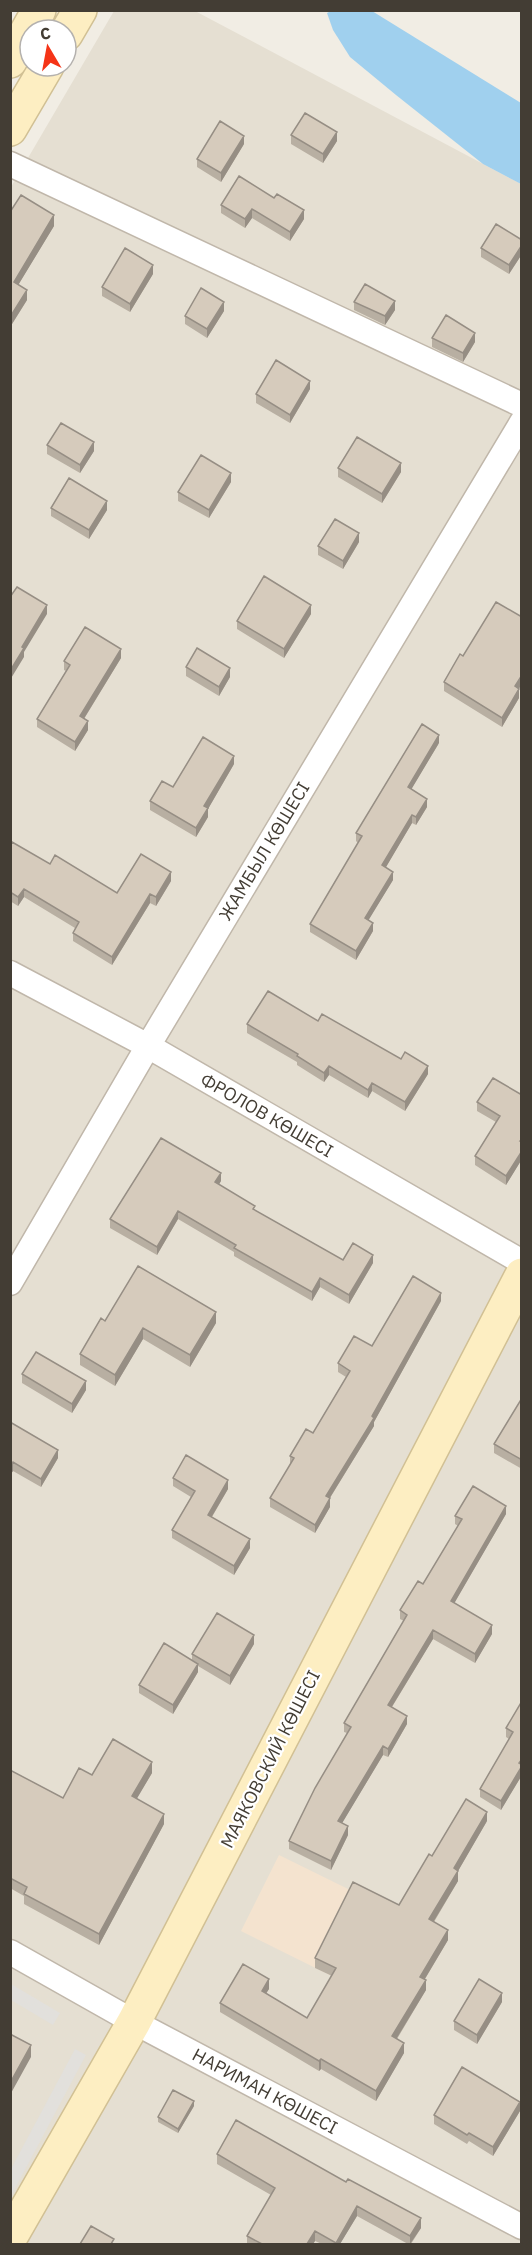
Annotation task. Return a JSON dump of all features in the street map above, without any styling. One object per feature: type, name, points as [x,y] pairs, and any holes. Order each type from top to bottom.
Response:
[{"type":"main road","points":[[10,61],[39,10]]},
{"type":"main road","points":[[10,129],[40,78]]},
{"type":"main road","name":"МАЯКОВСКИЙ КӨШЕСІ","points":[[10,2238],[134,2022],[522,1275]]},
{"type":"street","points":[[10,164],[522,405]]},
{"type":"street","name":"ЖАМБЫЛ КӨШЕСІ","points":[[10,1283],[148,1046],[522,422]]},
{"type":"street","name":"ФРОЛОВ КӨШЕСІ","points":[[10,973],[148,1046],[522,1262]]},
{"type":"street","name":"НАРИМАН КӨШЕСІ","points":[[10,1952],[134,2022],[522,2227]]},
{"type":"shaded area","points":[[114,11],[195,11],[521,184],[521,2244],[11,2244],[11,187],[75,78],[78,78],[78,73]]},
{"type":"shaded area","points":[[279,1855],[405,1917],[368,1994],[241,1931]]},
{"type":"shaded area","points":[[11,1984],[60,2013],[53,2025],[11,2000]]},
{"type":"shaded area","points":[[75,2049],[86,2055],[11,2196],[11,2169]]},
{"type":"water","points":[[333,10],[372,11],[521,103],[521,184],[483,164],[350,57],[333,30],[327,13]]},
{"type":"building","points":[[305,113],[337,132],[323,154],[291,135]]},
{"type":"building","points":[[220,121],[244,136],[221,173],[197,159]]},
{"type":"building","points":[[239,176],[274,198],[277,194],[304,210],[290,232],[252,209],[245,219],[221,205]]},
{"type":"building","points":[[21,195],[54,215],[14,282],[27,290],[12,314],[10,313],[10,212]]},
{"type":"building","points":[[496,224],[522,240],[522,245],[509,265],[481,248]]},
{"type":"building","points":[[125,248],[153,265],[130,304],[102,287]]},
{"type":"building","points":[[365,284],[395,301],[385,316],[354,302]]},
{"type":"building","points":[[201,288],[224,302],[207,329],[185,316]]},
{"type":"building","points":[[446,315],[475,333],[463,353],[432,338]]},
{"type":"building","points":[[276,360],[310,381],[290,415],[256,394]]},
{"type":"building","points":[[61,423],[94,442],[80,465],[47,445]]},
{"type":"building","points":[[357,437],[401,463],[382,494],[338,468]]},
{"type":"building","points":[[201,455],[231,473],[209,510],[178,492]]},
{"type":"building","points":[[69,478],[107,501],[89,530],[51,508]]},
{"type":"building","points":[[335,519],[359,533],[343,561],[318,546]]},
{"type":"building","points":[[264,576],[311,605],[284,649],[237,621]]},
{"type":"building","points":[[17,587],[47,605],[10,671],[10,597]]},
{"type":"building","points":[[496,602],[522,617],[522,675],[515,686],[519,689],[502,718],[444,682],[460,654],[463,656]]},
{"type":"building","points":[[85,627],[121,649],[80,716],[88,721],[75,742],[37,719],[70,665],[64,661]]},
{"type":"building","points":[[197,648],[230,668],[219,687],[186,667]]},
{"type":"building","points":[[422,724],[439,735],[408,787],[427,799],[416,817],[412,815],[382,865],[393,872],[365,918],[373,923],[356,951],[310,924],[362,836],[356,833]]},
{"type":"building","points":[[203,737],[234,756],[204,806],[208,808],[196,828],[150,801],[162,781],[173,787]]},
{"type":"building","points":[[12,842],[50,864],[55,855],[117,893],[141,854],[171,872],[156,897],[150,894],[112,957],[73,933],[79,922],[24,889],[18,897],[10,892],[10,845]]},
{"type":"building","points":[[268,991],[318,1021],[322,1014],[401,1059],[405,1052],[428,1066],[405,1102],[372,1083],[368,1090],[329,1066],[324,1073],[297,1056],[298,1054],[247,1024]]},
{"type":"building","points":[[493,1078],[522,1095],[522,1139],[520,1141],[522,1151],[506,1176],[475,1156],[500,1116],[477,1102]]},
{"type":"building","points":[[161,1138],[221,1173],[215,1182],[255,1206],[253,1209],[343,1260],[353,1243],[373,1255],[349,1295],[320,1278],[312,1292],[234,1248],[236,1245],[178,1211],[157,1247],[110,1219]]},
{"type":"building","points":[[138,1266],[216,1312],[190,1355],[143,1328],[115,1375],[80,1354],[101,1318],[105,1321]]},
{"type":"building","points":[[413,1276],[441,1293],[372,1416],[374,1418],[326,1496],[330,1498],[315,1525],[270,1498],[294,1458],[290,1456],[306,1429],[313,1433],[350,1371],[338,1363],[354,1336],[372,1346]]},
{"type":"building","points":[[36,1352],[86,1381],[72,1404],[22,1374]]},
{"type":"building","points":[[522,1398],[522,1460],[494,1444]]},
{"type":"building","points":[[10,1422],[58,1450],[41,1479],[13,1462],[10,1467]]},
{"type":"building","points":[[186,1455],[228,1480],[208,1515],[250,1539],[234,1566],[172,1530],[195,1491],[173,1478]]},
{"type":"building","points":[[473,1486],[506,1506],[451,1601],[492,1625],[475,1654],[433,1630],[388,1705],[407,1716],[388,1749],[383,1746],[338,1821],[348,1826],[331,1861],[289,1841],[315,1788],[351,1727],[344,1723],[407,1615],[400,1610],[418,1581],[423,1584],[462,1519],[455,1516]]},
{"type":"building","points":[[217,1613],[254,1635],[230,1676],[192,1654]]},
{"type":"building","points":[[164,1643],[198,1664],[173,1705],[139,1685]]},
{"type":"building","points":[[522,1701],[522,1759],[519,1763],[522,1766],[501,1801],[480,1789],[513,1732],[506,1728]]},
{"type":"building","points":[[113,1739],[152,1762],[132,1796],[164,1814],[99,1934],[24,1894],[27,1887],[10,1878],[10,1770],[63,1798],[79,1768],[92,1775]]},
{"type":"building","points":[[466,1799],[487,1812],[454,1868],[458,1871],[429,1919],[448,1930],[420,1977],[426,1980],[392,2036],[404,2043],[376,2091],[321,2059],[319,2061],[220,2003],[243,1964],[269,1979],[262,1991],[307,2018],[336,1968],[315,1958],[353,1882],[399,1905],[429,1854],[432,1856]]},
{"type":"building","points":[[479,1979],[502,1993],[477,2035],[454,2021]]},
{"type":"building","points":[[10,2034],[31,2045],[10,2083]]},
{"type":"building","points":[[462,2067],[520,2102],[493,2147],[469,2133],[467,2135],[434,2115]]},
{"type":"building","points":[[173,2090],[194,2101],[178,2129],[158,2117]]},
{"type":"building","points":[[236,2120],[346,2182],[348,2179],[421,2218],[410,2236],[357,2206],[336,2243],[315,2231],[307,2244],[262,2244],[247,2236],[275,2188],[217,2154]]},
{"type":"building","points":[[91,2226],[114,2239],[111,2244],[80,2244]]}]
